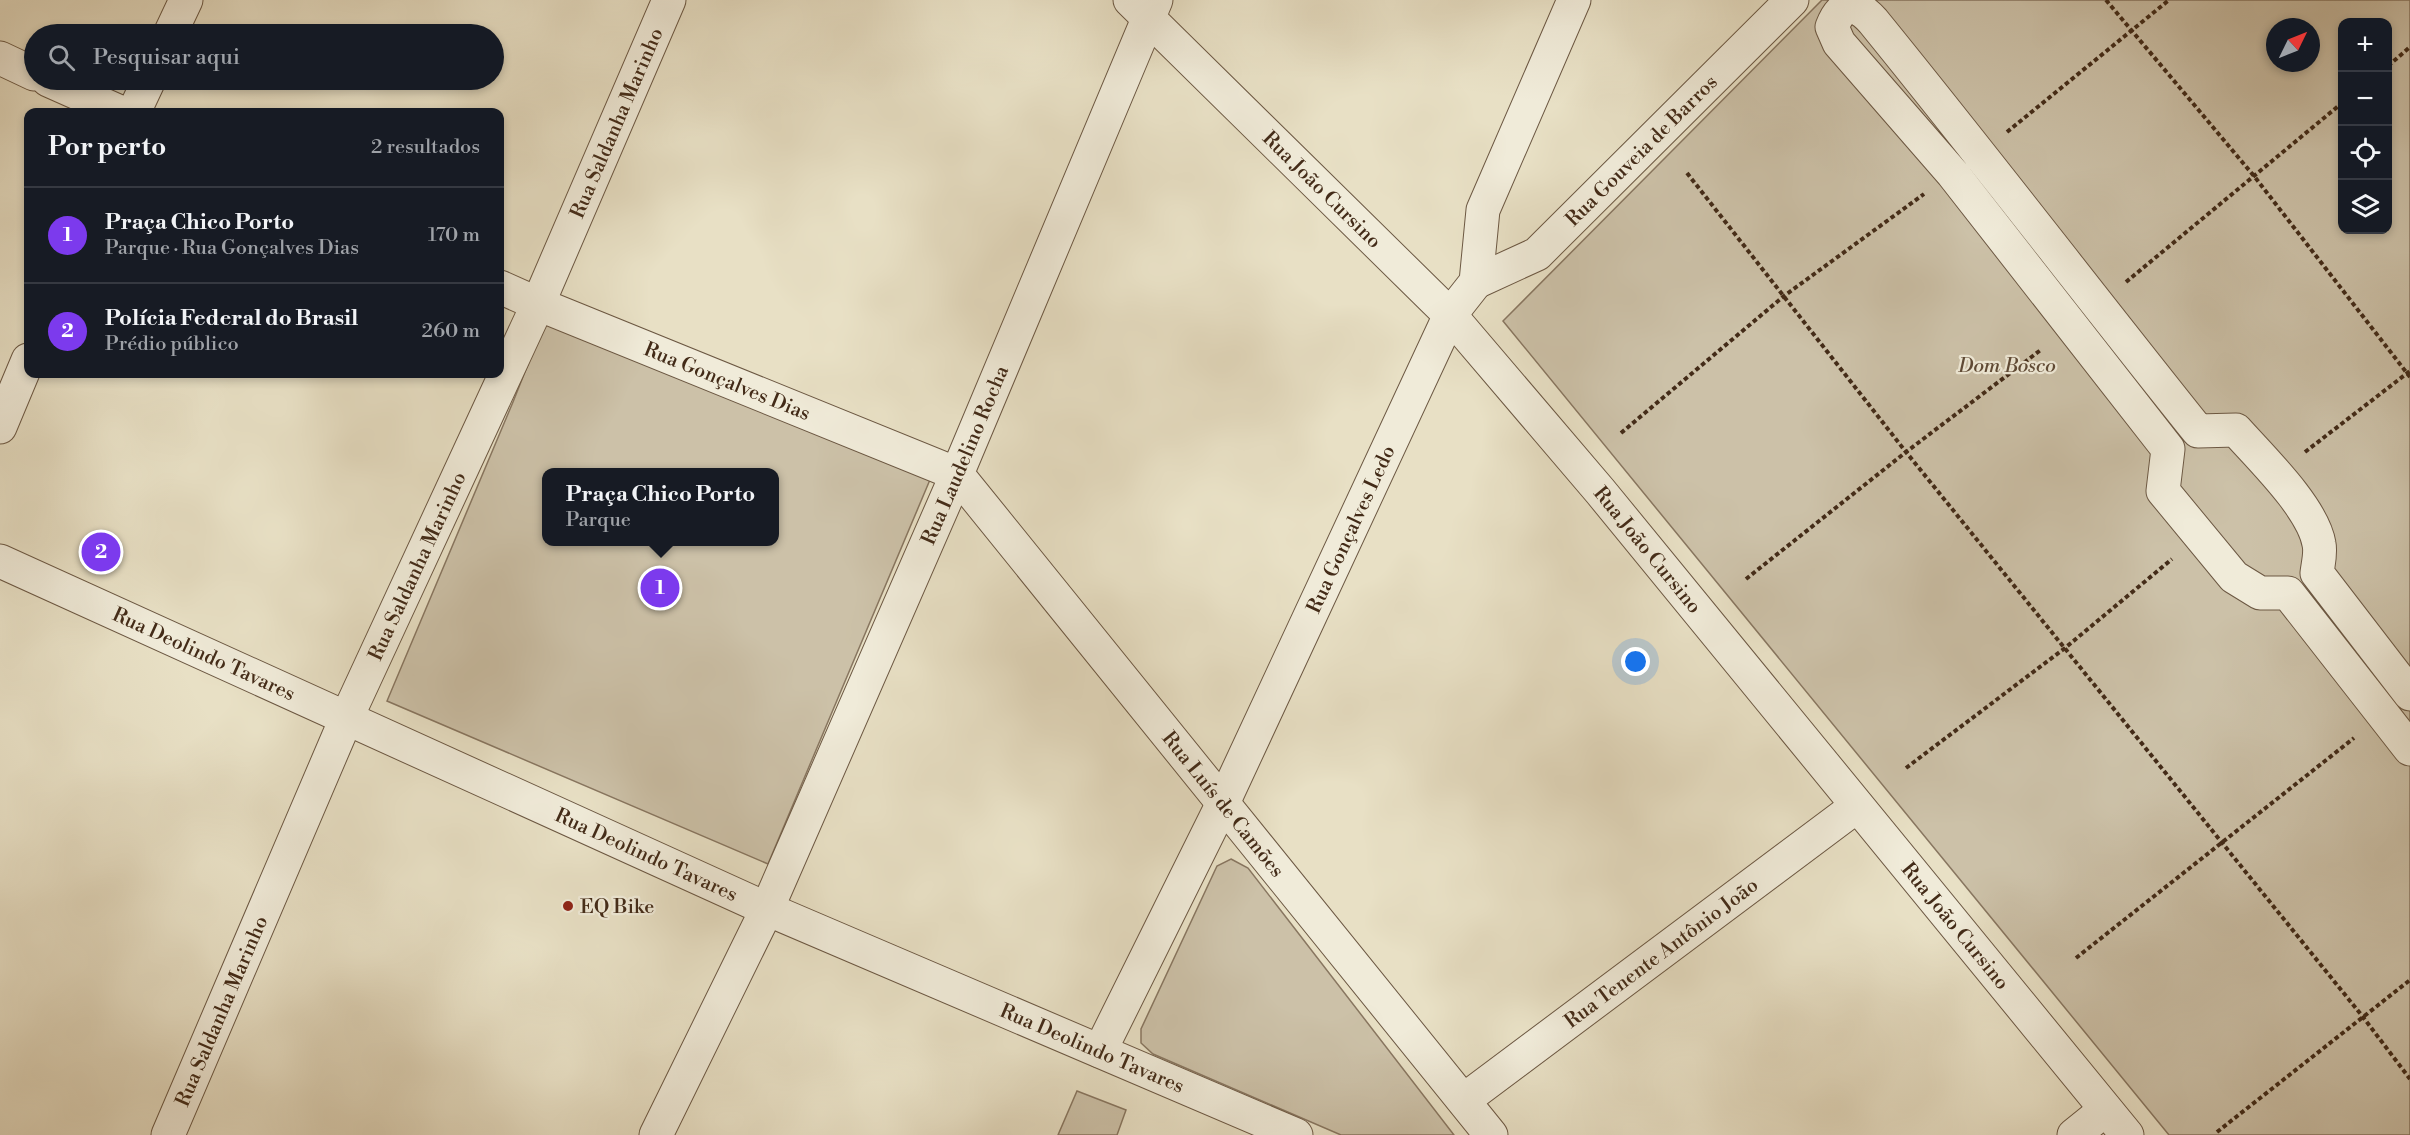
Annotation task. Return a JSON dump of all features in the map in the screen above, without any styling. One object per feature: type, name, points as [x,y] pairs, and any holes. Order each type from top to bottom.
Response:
[{"type":"street","points":[[175,24],[186,0]]},
{"type":"street","name":"Rua Saldanha Marinho","points":[[504,377],[669,0]]},
{"type":"street","points":[[1476,282],[1483,210],[1574,0]]},
{"type":"street","name":"Rua Gouveia de Barros","points":[[1476,282],[1536,254],[1792,0]]},
{"type":"street","name":"Rua João Cursino","points":[[1145,6],[1450,315],[1600,491],[2127,1135]]},
{"type":"street","name":"Rua Laudelino Rocha","points":[[656,1135],[767,909],[957,474],[1145,6]]},
{"type":"street","points":[[2410,694],[2317,573],[2320,545],[2306,513],[2276,475],[2236,430],[2198,431],[2097,305],[1981,154],[1864,11],[1854,7],[1844,8],[1836,16],[1832,27],[1839,44],[1953,174],[2168,450],[2163,490],[2234,577],[2260,593],[2288,593],[2410,749]]},
{"type":"street","points":[[0,58],[24,69]]},
{"type":"street","points":[[70,90],[111,108]]},
{"type":"street","points":[[136,108],[144,90]]},
{"type":"street","name":"Rua Gonçalves Ledo","points":[[1100,1051],[1223,803],[1450,315],[1476,282]]},
{"type":"street","name":"Rua Gonçalves Dias","points":[[504,289],[957,474]]},
{"type":"street","points":[[0,427],[24,370]]},
{"type":"street","name":"Rua Saldanha Marinho","points":[[168,1135],[346,719],[504,378]]},
{"type":"street","name":"Rua Luís de Camões","points":[[957,474],[1491,1135]]},
{"type":"street","name":"Rua Deolindo Tavares","points":[[0,561],[767,909],[1296,1135]]},
{"type":"street","name":"Rua Tenente Antônio João","points":[[1464,1100],[1857,806]]},
{"type":"street","points":[[2074,1135],[2105,1110]]},
{"type":"path","points":[[2106,0],[2254,176],[2409,374],[2276,475]]},
{"type":"path","points":[[1981,154],[2169,0]]},
{"type":"path","points":[[2392,63],[2410,47]]},
{"type":"path","points":[[1687,173],[2410,1078]]},
{"type":"path","points":[[1621,433],[1784,296],[1953,174]]},
{"type":"path","points":[[1906,768],[2065,648],[2199,536]]},
{"type":"path","points":[[2076,958],[2383,715]]},
{"type":"path","points":[[2217,1132],[2410,980]]},
{"type":"green space","name":"Dom Bosco","points":[[1822,0],[2410,0],[2410,1135],[2169,1135],[1503,321]]},
{"type":"green space","points":[[548,314],[932,475],[768,864],[387,701]]},
{"type":"green space","points":[[1231,859],[1248,868],[1454,1135],[1341,1135],[1153,1054],[1141,1043],[1141,1029],[1217,866]]},
{"type":"green space","points":[[1077,1091],[1126,1110],[1117,1135],[1058,1135]]},
{"type":"place","name":"Polícia Federal do Brasil","points":[[101,552]]},
{"type":"place","name":"Praça Chico Porto","points":[[660,588]]},
{"type":"place","name":"EQ Bike","points":[[568,906]]}]
